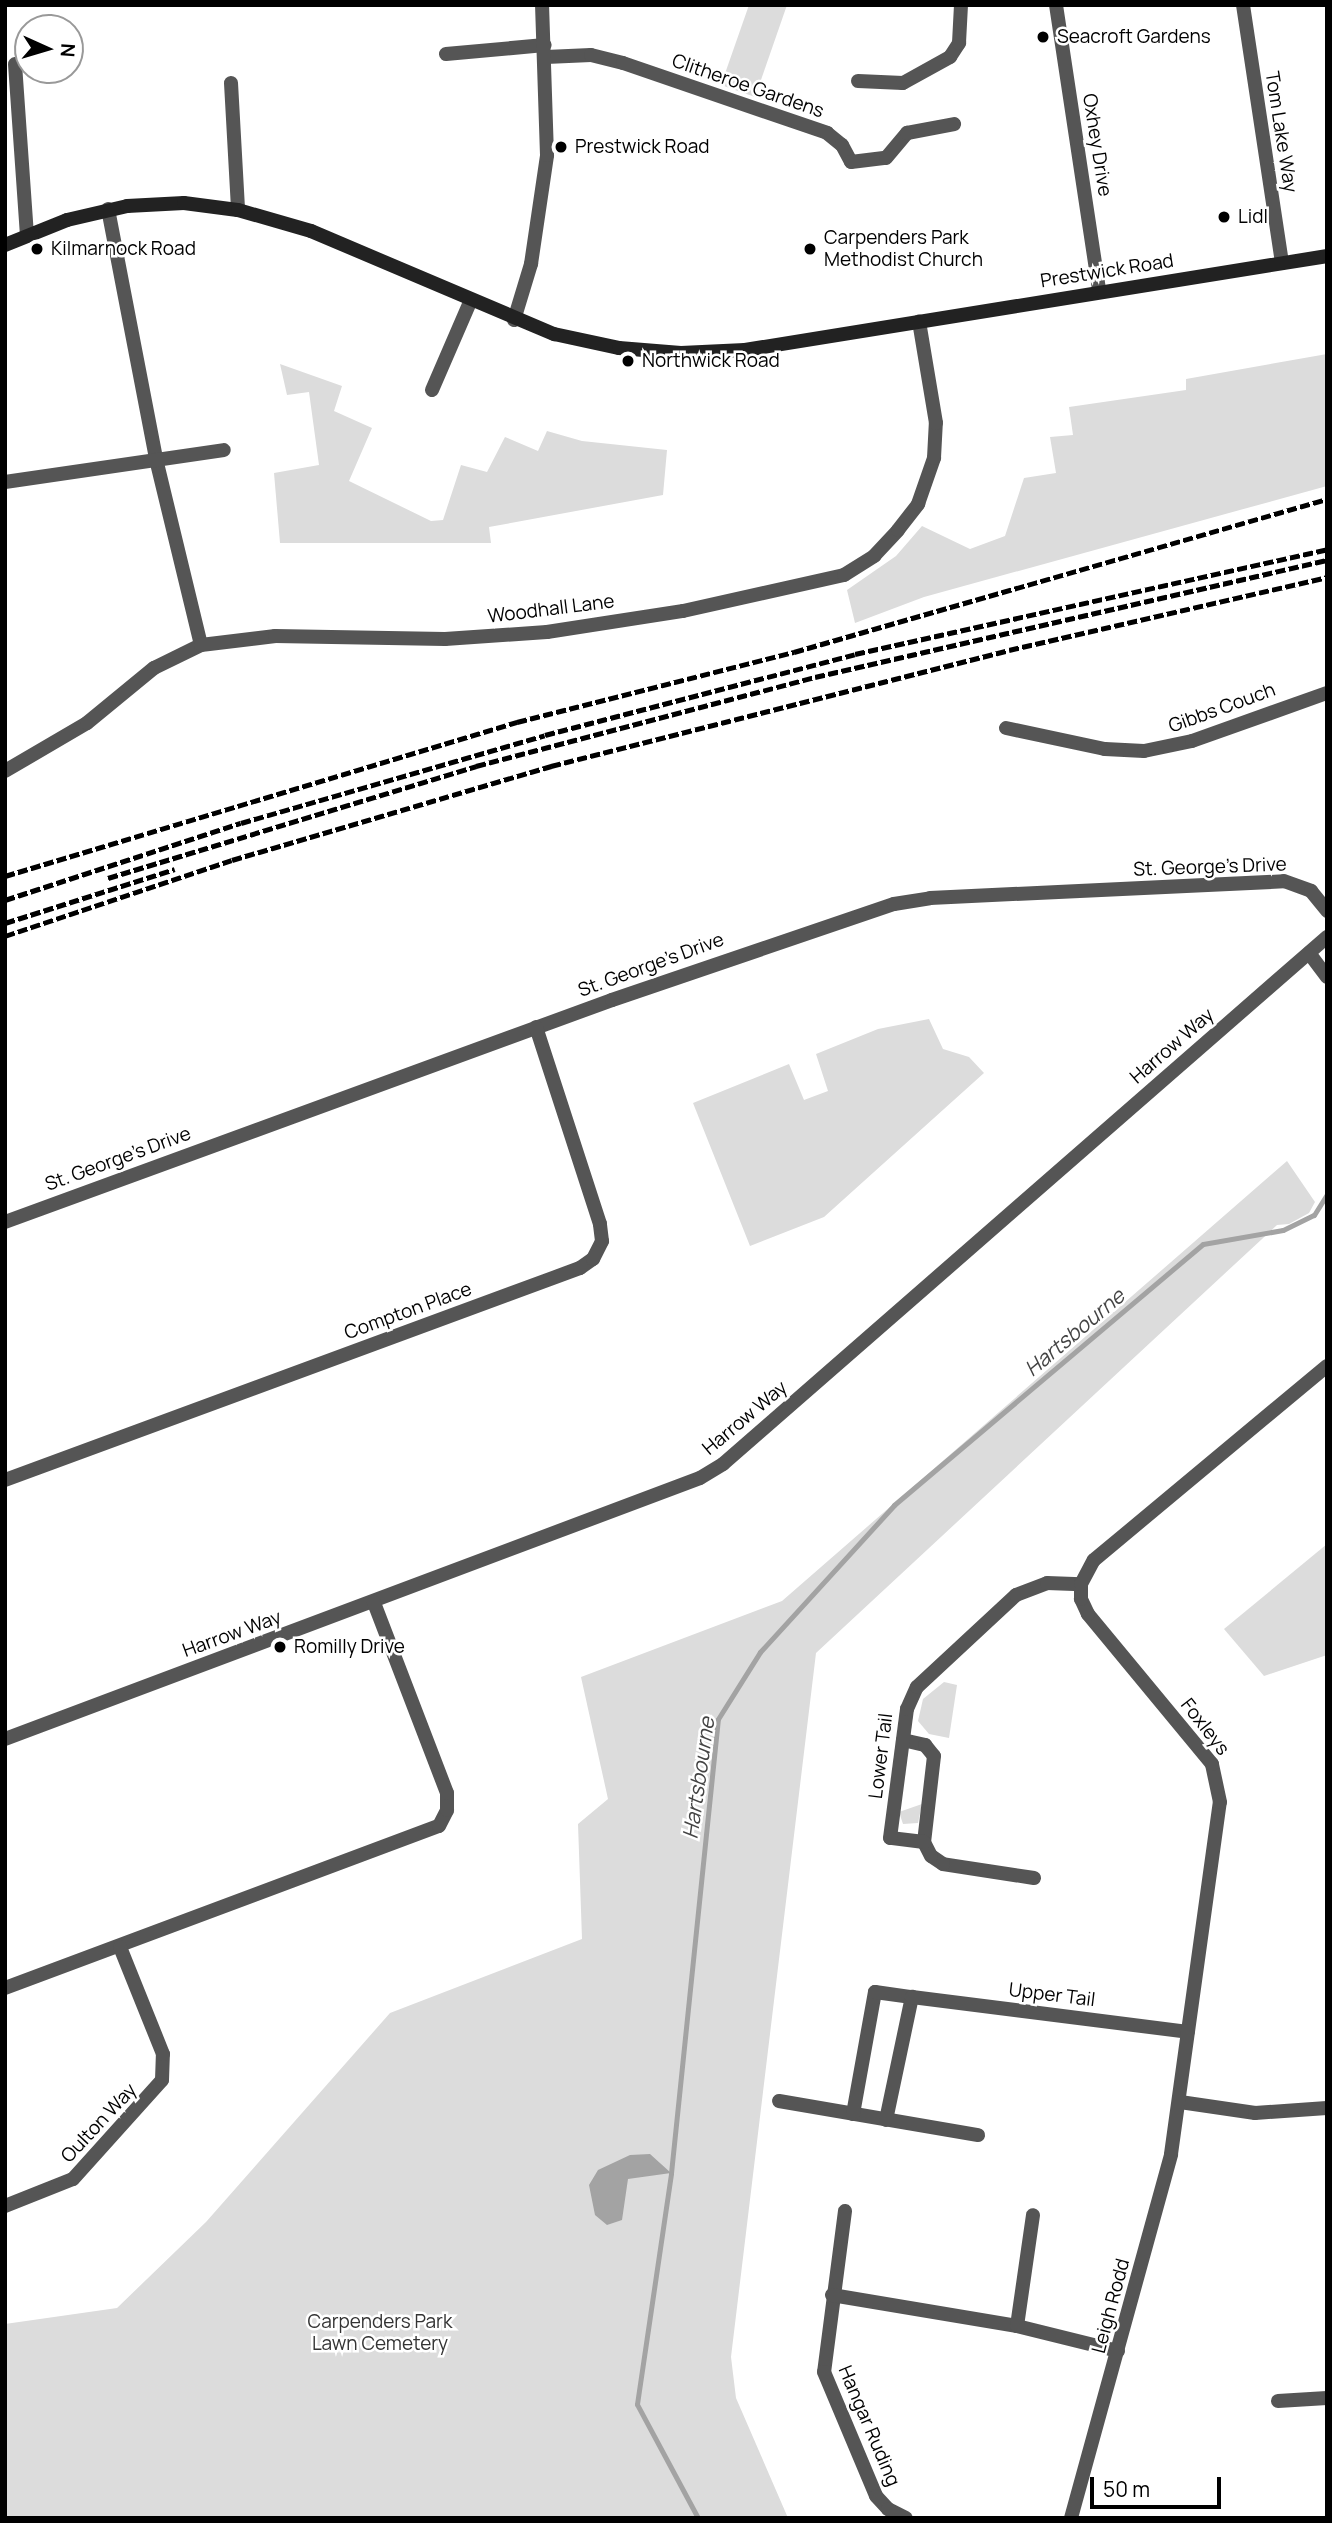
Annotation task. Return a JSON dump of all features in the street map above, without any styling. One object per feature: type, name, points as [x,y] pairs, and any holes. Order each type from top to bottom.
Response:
[{"type":"main road","name":"Prestwick Road","points":[[5,245],[108,209],[184,203],[238,210],[310,231],[514,320],[597,344],[681,353],[745,350],[1099,290],[1327,256]]},
{"type":"street","points":[[514,320],[531,264],[541,208],[548,118],[542,5]]},
{"type":"street","points":[[858,80],[902,83],[933,69],[957,48],[961,5]]},
{"type":"street","name":"Oxhey Drive","points":[[1056,5],[1099,290]]},
{"type":"street","name":"Tom Lake Way","points":[[1243,5],[1282,264]]},
{"type":"street","points":[[446,54],[545,51]]},
{"type":"street","name":"Clitheroe Gardens","points":[[545,51],[591,55],[623,62],[827,133],[842,145],[851,162],[886,158],[907,133],[954,124]]},
{"type":"street","points":[[231,83],[238,210]]},
{"type":"street","points":[[16,84],[27,236]]},
{"type":"street","points":[[108,209],[156,459],[201,645]]},
{"type":"street","points":[[432,390],[470,302]]},
{"type":"street","name":"Woodhall Lane","points":[[5,771],[87,723],[154,668],[201,645],[275,636],[445,639],[547,632],[683,611],[844,575],[874,556],[898,530],[918,503],[934,458],[936,424],[919,321]]},
{"type":"street","points":[[5,482],[224,450]]},
{"type":"street","name":"Gibbs Couch","points":[[1006,728],[1105,749],[1144,751],[1192,741],[1327,693]]},
{"type":"street","name":"St. George's Drive","points":[[5,1222],[793,935],[894,904],[930,898],[1284,881],[1311,891],[1327,911]]},
{"type":"street","name":"Harrow Way","points":[[5,1739],[683,1485],[723,1464],[1327,937]]},
{"type":"street","points":[[1309,953],[1327,977]]},
{"type":"street","name":"Compton Place","points":[[5,1480],[567,1272],[593,1259],[602,1241],[600,1224],[536,1027]]},
{"type":"street","points":[[1081,1584],[1094,1560],[1327,1366]]},
{"type":"street","name":"Lower Tail","points":[[924,1842],[890,1838],[907,1709],[917,1687],[1016,1595],[1047,1583],[1081,1584]]},
{"type":"street","name":"Foxleys","points":[[1081,1584],[1081,1599],[1088,1614],[1204,1753],[1220,1787],[1180,2102]]},
{"type":"street","points":[[5,1987],[426,1834],[443,1821],[447,1793],[374,1602]]},
{"type":"street","points":[[903,1740],[925,1745],[934,1756],[924,1842],[931,1856],[943,1864],[1034,1878]]},
{"type":"street","name":"Oulton Way","points":[[5,2206],[73,2179],[162,2080],[163,2054],[120,1947]]},
{"type":"street","name":"Upper Tail","points":[[853,2114],[875,1992],[1188,2032]]},
{"type":"street","points":[[886,2120],[912,1997]]},
{"type":"street","points":[[779,2101],[978,2135]]},
{"type":"street","points":[[1180,2102],[1263,2113],[1327,2108]]},
{"type":"street","name":"Leigh Rodd","points":[[1071,2518],[1171,2154],[1180,2102]]},
{"type":"street","name":"Hangar Ruding","points":[[845,2211],[822,2362],[827,2382],[876,2496],[888,2509],[906,2518]]},
{"type":"street","points":[[1017,2326],[1033,2215]]},
{"type":"street","points":[[832,2295],[1017,2326],[1118,2351]]},
{"type":"street","points":[[1278,2401],[1327,2398]]},
{"type":"green space","points":[[749,5],[787,5],[755,97],[721,85]]},
{"type":"green space","points":[[1327,354],[1327,486],[924,597],[855,623],[847,590],[896,556],[922,526],[970,549],[1005,536],[1024,478],[1056,473],[1050,437],[1073,435],[1069,407],[1186,390],[1186,379]]},
{"type":"green space","points":[[280,364],[342,386],[334,411],[372,428],[349,481],[431,521],[443,520],[461,465],[487,472],[505,437],[538,451],[547,431],[582,441],[667,450],[663,495],[489,527],[491,543],[280,543],[274,473],[319,465],[309,392],[287,395]]},
{"type":"green space","points":[[929,1019],[943,1049],[969,1057],[984,1073],[824,1217],[750,1246],[693,1103],[789,1064],[804,1100],[828,1091],[816,1054],[878,1029]]},
{"type":"green space","name":"Carpenders Park Lawn Cemetery","points":[[1287,1161],[1315,1202],[1309,1213],[1289,1224],[1277,1225],[816,1653],[731,2357],[736,2398],[788,2518],[5,2518],[5,2324],[117,2308],[206,2222],[390,2013],[582,1939],[578,1824],[608,1799],[581,1677],[782,1601]]},
{"type":"green space","points":[[1327,1544],[1327,1655],[1264,1676],[1224,1629]]},
{"type":"green space","points":[[944,1682],[957,1685],[949,1738],[929,1734],[918,1721],[923,1699]]},
{"type":"green space","points":[[922,1804],[918,1823],[903,1824],[899,1812]]},
{"type":"shaded area","points":[[650,2154],[671,2173],[628,2179],[622,2220],[607,2225],[595,2215],[589,2185],[598,2170],[630,2155]]},
{"type":"waterway","name":"Hartsbourne","points":[[698,2518],[637,2404],[671,2173],[718,1719],[760,1652],[894,1505],[1203,1244],[1283,1230],[1314,1215],[1327,1194]]},
{"type":"railway","points":[[5,876],[517,722],[794,652],[1327,499]]},
{"type":"railway","points":[[5,900],[241,823],[545,735],[855,654],[1327,549]]},
{"type":"railway","points":[[108,878],[476,766],[815,677],[1327,560]]},
{"type":"railway","points":[[5,936],[232,860],[551,766],[1009,650],[1327,577]]},
{"type":"railway","points":[[5,923],[175,869]]},
{"type":"place","name":"Seacroft Gardens","points":[[1043,37]]},
{"type":"place","name":"Prestwick Road","points":[[561,147]]},
{"type":"place","name":"Lidl","points":[[1224,217]]},
{"type":"place","name":"Kilmarnock Road","points":[[37,249]]},
{"type":"place","name":"Carpenders Park Methodist Church","points":[[810,249]]},
{"type":"place","name":"Northwick Road","points":[[628,361]]},
{"type":"place","name":"Romilly Drive","points":[[280,1647]]}]
